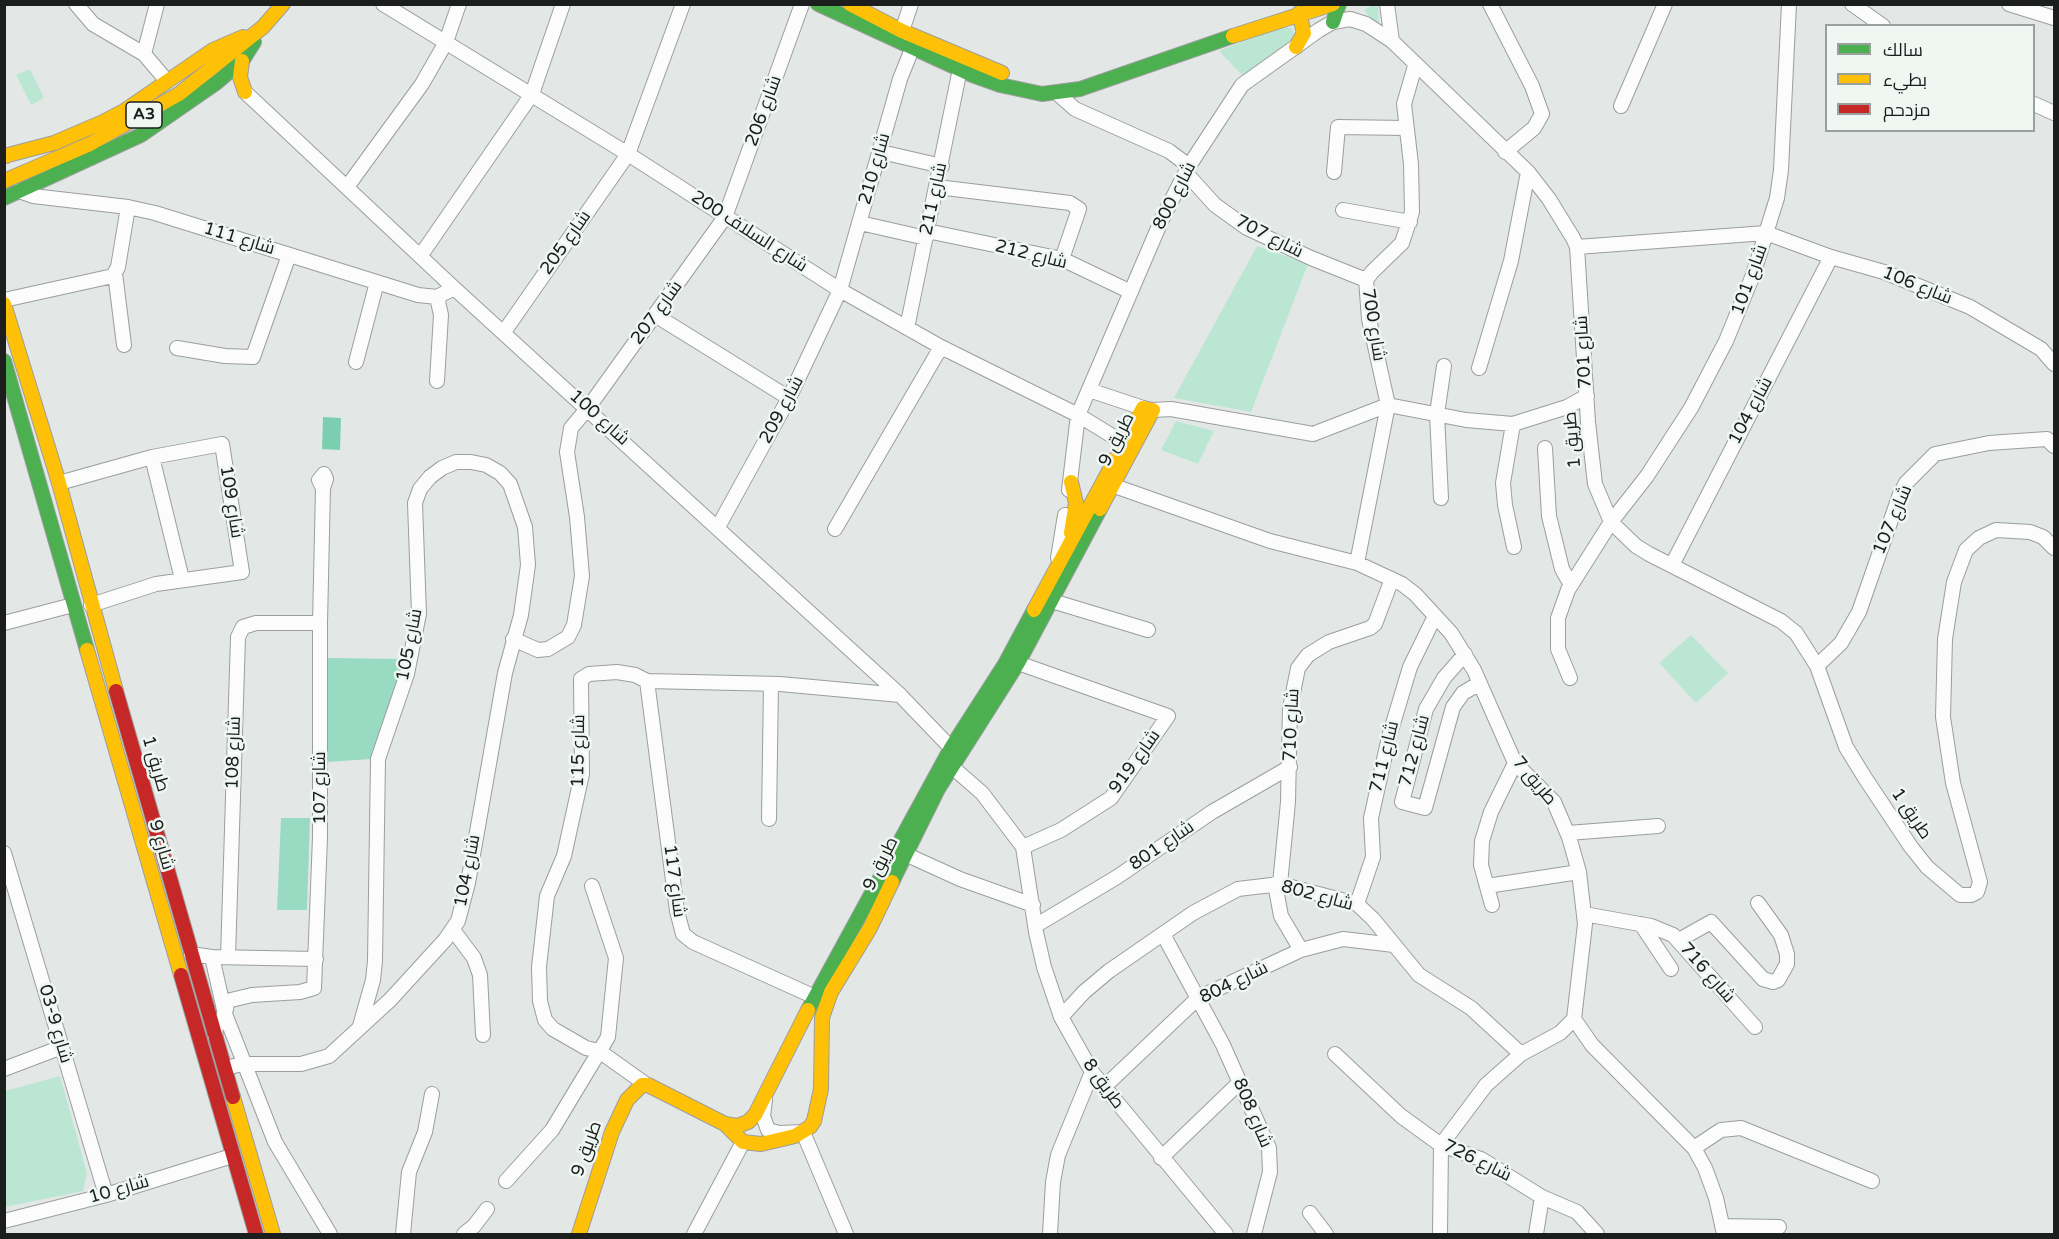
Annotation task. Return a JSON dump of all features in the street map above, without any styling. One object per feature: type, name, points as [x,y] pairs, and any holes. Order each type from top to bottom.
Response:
[{"type":"main road","name":"A3","points":[[4,181],[90,144],[137,120],[221,63],[263,27],[283,4]]},
{"type":"main road","points":[[818,4],[960,69],[1015,89],[1058,94],[1175,58],[1296,9]]},
{"type":"main road","points":[[850,4],[902,31],[993,70],[1040,82],[1059,82],[1296,9],[1333,4]]},
{"type":"main road","points":[[1333,22],[1339,4]]},
{"type":"main road","points":[[1296,9],[1304,33],[1296,47]]},
{"type":"main road","points":[[4,198],[141,135],[216,83],[242,61],[263,27]]},
{"type":"main road","points":[[5,159],[54,143],[124,111],[213,50],[263,27]]},
{"type":"main road","points":[[242,61],[240,77],[245,92]]},
{"type":"main road","points":[[216,83],[245,92]]},
{"type":"main road","points":[[5,159],[59,156]]},
{"type":"main road","points":[[4,188],[19,191]]},
{"type":"main road","name":"طريق 1","points":[[4,302],[59,483],[91,605],[190,954],[273,1234]]},
{"type":"main road","name":"شارع 9","points":[[4,361],[255,1234]]},
{"type":"main road","name":"9 طريق","points":[[803,1132],[810,1127],[819,1105],[822,1026],[827,1001],[870,928],[951,766],[1017,663],[1052,601],[1148,409]]},
{"type":"main road","points":[[1069,548],[1076,504],[1071,482]]},
{"type":"main road","name":"9 طريق","points":[[725,1124],[737,1126],[748,1122],[760,1106],[815,998],[951,748],[1005,664],[1069,548],[1109,484]]},
{"type":"main road","points":[[644,1083],[725,1124],[743,1142],[772,1143],[803,1132]]},
{"type":"main road","name":"طريق 9","points":[[579,1234],[612,1132],[627,1100],[644,1083]]},
{"type":"street","points":[[76,4],[93,24],[144,54],[167,81]]},
{"type":"street","points":[[144,54],[157,4]]},
{"type":"street","name":"200 شارع السلاف","points":[[383,4],[628,154],[840,290],[941,347],[1078,415],[1129,446]]},
{"type":"street","points":[[347,187],[422,84],[446,42],[459,4]]},
{"type":"street","points":[[421,255],[532,94],[563,4]]},
{"type":"street","name":"شارع 205","points":[[504,332],[628,154],[683,4]]},
{"type":"street","name":"شارع 206","points":[[725,217],[802,4]]},
{"type":"street","points":[[1387,4],[1392,41]]},
{"type":"street","points":[[1490,4],[1532,86],[1542,114],[1534,128],[1505,152]]},
{"type":"street","points":[[1621,106],[1665,4]]},
{"type":"street","name":"شارع 101","points":[[1570,678],[1557,649],[1557,633],[1558,618],[1571,585],[1611,522],[1647,476],[1701,391],[1742,306],[1766,233],[1781,170],[1789,4]]},
{"type":"street","points":[[1852,4],[1880,24]]},
{"type":"street","points":[[2009,4],[2055,18]]},
{"type":"street","points":[[902,31],[910,10]]},
{"type":"street","name":"شارع 701","points":[[1333,22],[1350,19],[1361,21],[1392,41],[1415,66],[1528,172],[1549,199],[1578,247],[1587,396],[1567,407],[1513,424],[1479,422],[1388,405]]},
{"type":"street","name":"800 شارع","points":[[1055,573],[1071,482],[1078,415],[1162,219],[1187,169],[1242,85],[1333,22]]},
{"type":"street","name":"شارع 210","points":[[840,290],[900,79],[912,49]]},
{"type":"street","name":"شارع 700","points":[[1357,563],[1388,405],[1369,319],[1366,280],[1402,243],[1410,222],[1413,195],[1404,104],[1415,66]]},
{"type":"street","name":"شارع 211","points":[[907,328],[942,166],[960,69]]},
{"type":"street","name":"شارع 100","points":[[245,92],[454,288],[900,695],[951,748]]},
{"type":"street","name":"شارع 707","points":[[1058,94],[1082,112],[1169,151],[1187,169],[1215,205],[1247,228],[1311,258],[1366,280]]},
{"type":"street","points":[[2035,104],[2055,113]]},
{"type":"street","points":[[1334,172],[1338,127],[1406,128]]},
{"type":"street","points":[[881,152],[942,166]]},
{"type":"street","points":[[1479,368],[1511,261],[1528,172]]},
{"type":"street","points":[[937,187],[1070,203],[1079,208],[1062,259]]},
{"type":"street","name":"شارع 111","points":[[19,191],[33,196],[128,207],[418,295],[436,297]]},
{"type":"street","points":[[124,345],[115,273],[128,207]]},
{"type":"street","points":[[1343,210],[1410,222]]},
{"type":"street","name":"شارع 207","points":[[513,639],[538,650],[548,649],[567,637],[574,626],[582,576],[567,441],[571,428],[588,408],[725,217]]},
{"type":"street","name":"شارع 212","points":[[860,223],[1062,259],[1131,292]]},
{"type":"street","points":[[1578,247],[1766,233]]},
{"type":"street","name":"شارع 106","points":[[1766,233],[1831,257],[1884,272],[1970,307],[2041,349],[2055,364]]},
{"type":"street","points":[[177,348],[225,356],[253,357],[289,255]]},
{"type":"street","name":"شارع 104","points":[[1672,565],[1831,257]]},
{"type":"street","points":[[4,302],[110,277],[115,273]]},
{"type":"street","points":[[356,362],[377,282]]},
{"type":"street","points":[[437,381],[441,315],[436,297],[454,288]]},
{"type":"street","name":"شارع 209","points":[[718,527],[789,398],[840,290]]},
{"type":"street","points":[[655,315],[789,398]]},
{"type":"street","points":[[835,529],[941,347]]},
{"type":"street","points":[[1441,498],[1437,414],[1444,366]]},
{"type":"street","points":[[1089,390],[1148,409],[1171,409],[1313,434],[1388,405]]},
{"type":"street","name":"طريق 1","points":[[1587,396],[1595,484],[1611,522],[1636,546],[1781,621],[1805,645],[1817,666],[1846,747],[1911,847],[1954,892],[1971,895],[1979,888],[1979,875],[1953,783],[1943,717],[1945,639],[1954,582],[1966,550],[1979,538],[1996,530],[2030,532],[2043,537],[2055,548]]},
{"type":"street","points":[[1513,424],[1503,483],[1504,505],[1514,547]]},
{"type":"street","name":"شارع 107","points":[[1817,666],[1841,643],[1859,612],[1906,483],[1935,454],[1989,443],[2047,439],[2055,446]]},
{"type":"street","name":"شارع 109","points":[[59,483],[152,458],[222,444],[242,572],[156,584],[91,605]]},
{"type":"street","points":[[1545,448],[1549,516],[1562,569],[1571,585]]},
{"type":"street","points":[[152,458],[182,579]]},
{"type":"street","name":"شارع 105","points":[[360,1026],[373,980],[375,961],[377,766],[382,742],[407,674],[419,614],[415,503],[420,489],[429,477],[442,468],[464,462],[486,465],[500,473],[510,484],[517,498],[525,526],[528,565],[521,615],[513,639]]},
{"type":"street","name":"7 طريق","points":[[1109,484],[1270,541],[1357,563],[1392,579],[1415,594],[1435,616],[1465,654],[1480,682],[1515,763],[1554,802],[1568,833],[1579,872],[1584,914],[1574,1019]]},
{"type":"street","name":"شارع 107","points":[[215,1036],[216,1028],[225,1014],[227,1004],[234,999],[300,992],[314,988],[321,800],[320,623],[323,488]]},
{"type":"street","name":"شارع 710","points":[[1301,950],[1281,916],[1277,884],[1290,767],[1290,708],[1298,668],[1308,655],[1329,642],[1341,636],[1370,628],[1375,624],[1392,579]]},
{"type":"street","points":[[1052,601],[1148,630]]},
{"type":"street","points":[[4,623],[73,605]]},
{"type":"street","name":"شارع 711","points":[[1357,904],[1373,857],[1371,818],[1389,737],[1410,667],[1435,616]]},
{"type":"street","name":"شارع 108","points":[[228,957],[238,637],[243,627],[256,623],[320,623]]},
{"type":"street","name":"شارع 104","points":[[225,1068],[243,1064],[301,1064],[320,1060],[343,1046],[360,1026],[390,1000],[453,930],[468,883],[494,732],[513,639]]},
{"type":"street","name":"شارع 712","points":[[1465,654],[1444,678],[1426,709],[1402,802],[1425,808],[1454,707],[1463,693],[1480,682]]},
{"type":"street","name":"شارع 919","points":[[1017,663],[1168,716],[1111,798],[1061,830],[1023,847]]},
{"type":"street","name":"شارع 115","points":[[644,1083],[599,1051],[586,1048],[562,1035],[545,1020],[540,1001],[539,976],[544,915],[551,883],[564,856],[580,789],[581,679],[589,674],[617,672],[635,675],[647,681],[771,684],[900,695]]},
{"type":"street","name":"شارع 117","points":[[647,681],[674,887],[683,934],[693,942],[815,998]]},
{"type":"street","points":[[769,819],[771,684]]},
{"type":"street","points":[[1492,906],[1481,865],[1482,841],[1491,812],[1515,763]]},
{"type":"street","name":"طريق 8","points":[[951,766],[982,793],[1023,847],[1044,967],[1061,1017],[1092,1072],[1226,1234]]},
{"type":"street","name":"شارع 801","points":[[1035,926],[1117,877],[1212,812],[1290,767]]},
{"type":"street","points":[[1568,833],[1658,825]]},
{"type":"street","name":"شارع 9-03","points":[[4,853],[106,1195]]},
{"type":"street","points":[[905,854],[960,879],[1033,905]]},
{"type":"street","points":[[1487,886],[1579,872]]},
{"type":"street","name":"شارع 802","points":[[1061,1017],[1084,992],[1109,971],[1193,913],[1227,893],[1277,884],[1357,904],[1419,975],[1471,1008],[1521,1054]]},
{"type":"street","points":[[506,1181],[552,1130],[608,1037],[616,958],[592,886]]},
{"type":"street","points":[[1679,940],[1710,922],[1763,979],[1773,982],[1782,974],[1787,964],[1787,954],[1781,935],[1758,903]]},
{"type":"street","name":"شارع 716","points":[[1584,914],[1666,931],[1679,940],[1755,1027]]},
{"type":"street","points":[[1641,924],[1671,969]]},
{"type":"street","points":[[453,930],[474,958],[480,975],[483,1035]]},
{"type":"street","name":"شارع 808","points":[[1163,934],[1198,998],[1264,1133],[1270,1159],[1268,1179],[1254,1234]]},
{"type":"street","name":"شارع 804","points":[[1103,1088],[1198,998],[1301,950],[1342,939],[1394,945]]},
{"type":"street","points":[[190,954],[212,957],[316,959]]},
{"type":"street","points":[[212,957],[225,1014],[275,1142],[330,1234]]},
{"type":"street","points":[[203,996],[214,1008],[225,1014]]},
{"type":"street","points":[[1440,1234],[1441,1145],[1486,1085],[1521,1054],[1547,1042],[1574,1019],[1592,1045],[1694,1148],[1706,1168],[1723,1230],[1779,1227]]},
{"type":"street","points":[[4,1069],[62,1047]]},
{"type":"street","name":"شارع 726","points":[[1335,1054],[1401,1116],[1441,1145],[1466,1152],[1491,1164],[1542,1197],[1577,1212],[1597,1234]]},
{"type":"street","points":[[1050,1234],[1053,1182],[1058,1155],[1092,1072]]},
{"type":"street","points":[[1161,1158],[1240,1082]]},
{"type":"street","points":[[766,1092],[763,1116],[768,1130],[779,1133],[803,1132],[846,1234]]},
{"type":"street","points":[[403,1234],[409,1172],[424,1132],[432,1094]]},
{"type":"street","points":[[1694,1148],[1721,1130],[1741,1128],[1872,1181]]},
{"type":"street","points":[[694,1234],[743,1142]]},
{"type":"street","name":"شارع 10","points":[[4,1221],[106,1195],[232,1156]]},
{"type":"street","points":[[1536,1234],[1542,1197]]},
{"type":"street","points":[[464,1234],[474,1226],[487,1209]]},
{"type":"street","points":[[1310,1214],[1326,1234]]},
{"type":"shaded area","points":[[1378,5],[1379,25],[1377,26],[1364,10]]},
{"type":"shaded area","points":[[1280,27],[1292,28],[1294,34],[1290,42],[1245,78],[1219,51]]},
{"type":"shaded area","points":[[30,69],[44,98],[31,105],[16,75]]},
{"type":"shaded area","points":[[1257,246],[1308,264],[1251,412],[1174,398]]},
{"type":"shaded area","points":[[323,417],[341,418],[340,450],[322,449]]},
{"type":"shaded area","points":[[1176,421],[1214,431],[1198,464],[1161,450]]},
{"type":"shaded area","points":[[1691,635],[1728,673],[1696,703],[1659,663]]},
{"type":"shaded area","points":[[328,658],[404,659],[371,759],[326,762]]},
{"type":"shaded area","points":[[281,818],[310,818],[307,910],[277,910]]},
{"type":"shaded area","points":[[60,1076],[87,1173],[83,1191],[5,1207],[5,1091]]},
{"type":"traffic: fast","points":[[818,4],[972,75],[1000,85],[1042,94],[1080,89],[1233,36]]},
{"type":"traffic: fast","points":[[1333,22],[1339,4]]},
{"type":"traffic: fast","points":[[4,198],[141,135],[216,83],[242,61],[254,42]]},
{"type":"traffic: fast","points":[[4,361],[87,650]]},
{"type":"traffic: fast","points":[[892,882],[938,789],[1018,663],[1100,509]]},
{"type":"traffic: fast","points":[[808,1010],[951,748],[1005,664],[1034,610]]},
{"type":"traffic: slow","points":[[4,181],[90,144],[179,94],[263,27],[283,4]]},
{"type":"traffic: slow","points":[[850,4],[902,31],[1002,73]]},
{"type":"traffic: slow","points":[[1233,36],[1333,4]]},
{"type":"traffic: slow","points":[[1296,47],[1304,33],[1299,13]]},
{"type":"traffic: slow","points":[[4,156],[54,143],[103,122],[124,111],[213,50],[243,37]]},
{"type":"traffic: slow","points":[[242,61],[240,77],[245,92]]},
{"type":"traffic: slow","points":[[4,304],[59,483],[116,691]]},
{"type":"traffic: slow","points":[[1034,610],[1143,408],[1153,410],[1100,509]]},
{"type":"traffic: slow","points":[[1071,482],[1076,503],[1071,533]]},
{"type":"traffic: slow","points":[[87,650],[181,975]]},
{"type":"traffic: slow","points":[[725,1124],[743,1142],[761,1144],[795,1136],[810,1127],[814,1121],[821,1089],[822,1018],[831,992],[870,928],[892,882]]},
{"type":"traffic: slow","points":[[579,1234],[612,1132],[627,1100],[642,1085],[648,1085],[725,1124],[737,1126],[748,1122],[755,1115],[808,1010]]},
{"type":"traffic: slow","points":[[233,1097],[273,1234]]},
{"type":"traffic: jam","points":[[116,691],[233,1097]]},
{"type":"traffic: jam","points":[[181,975],[256,1234]]}]
